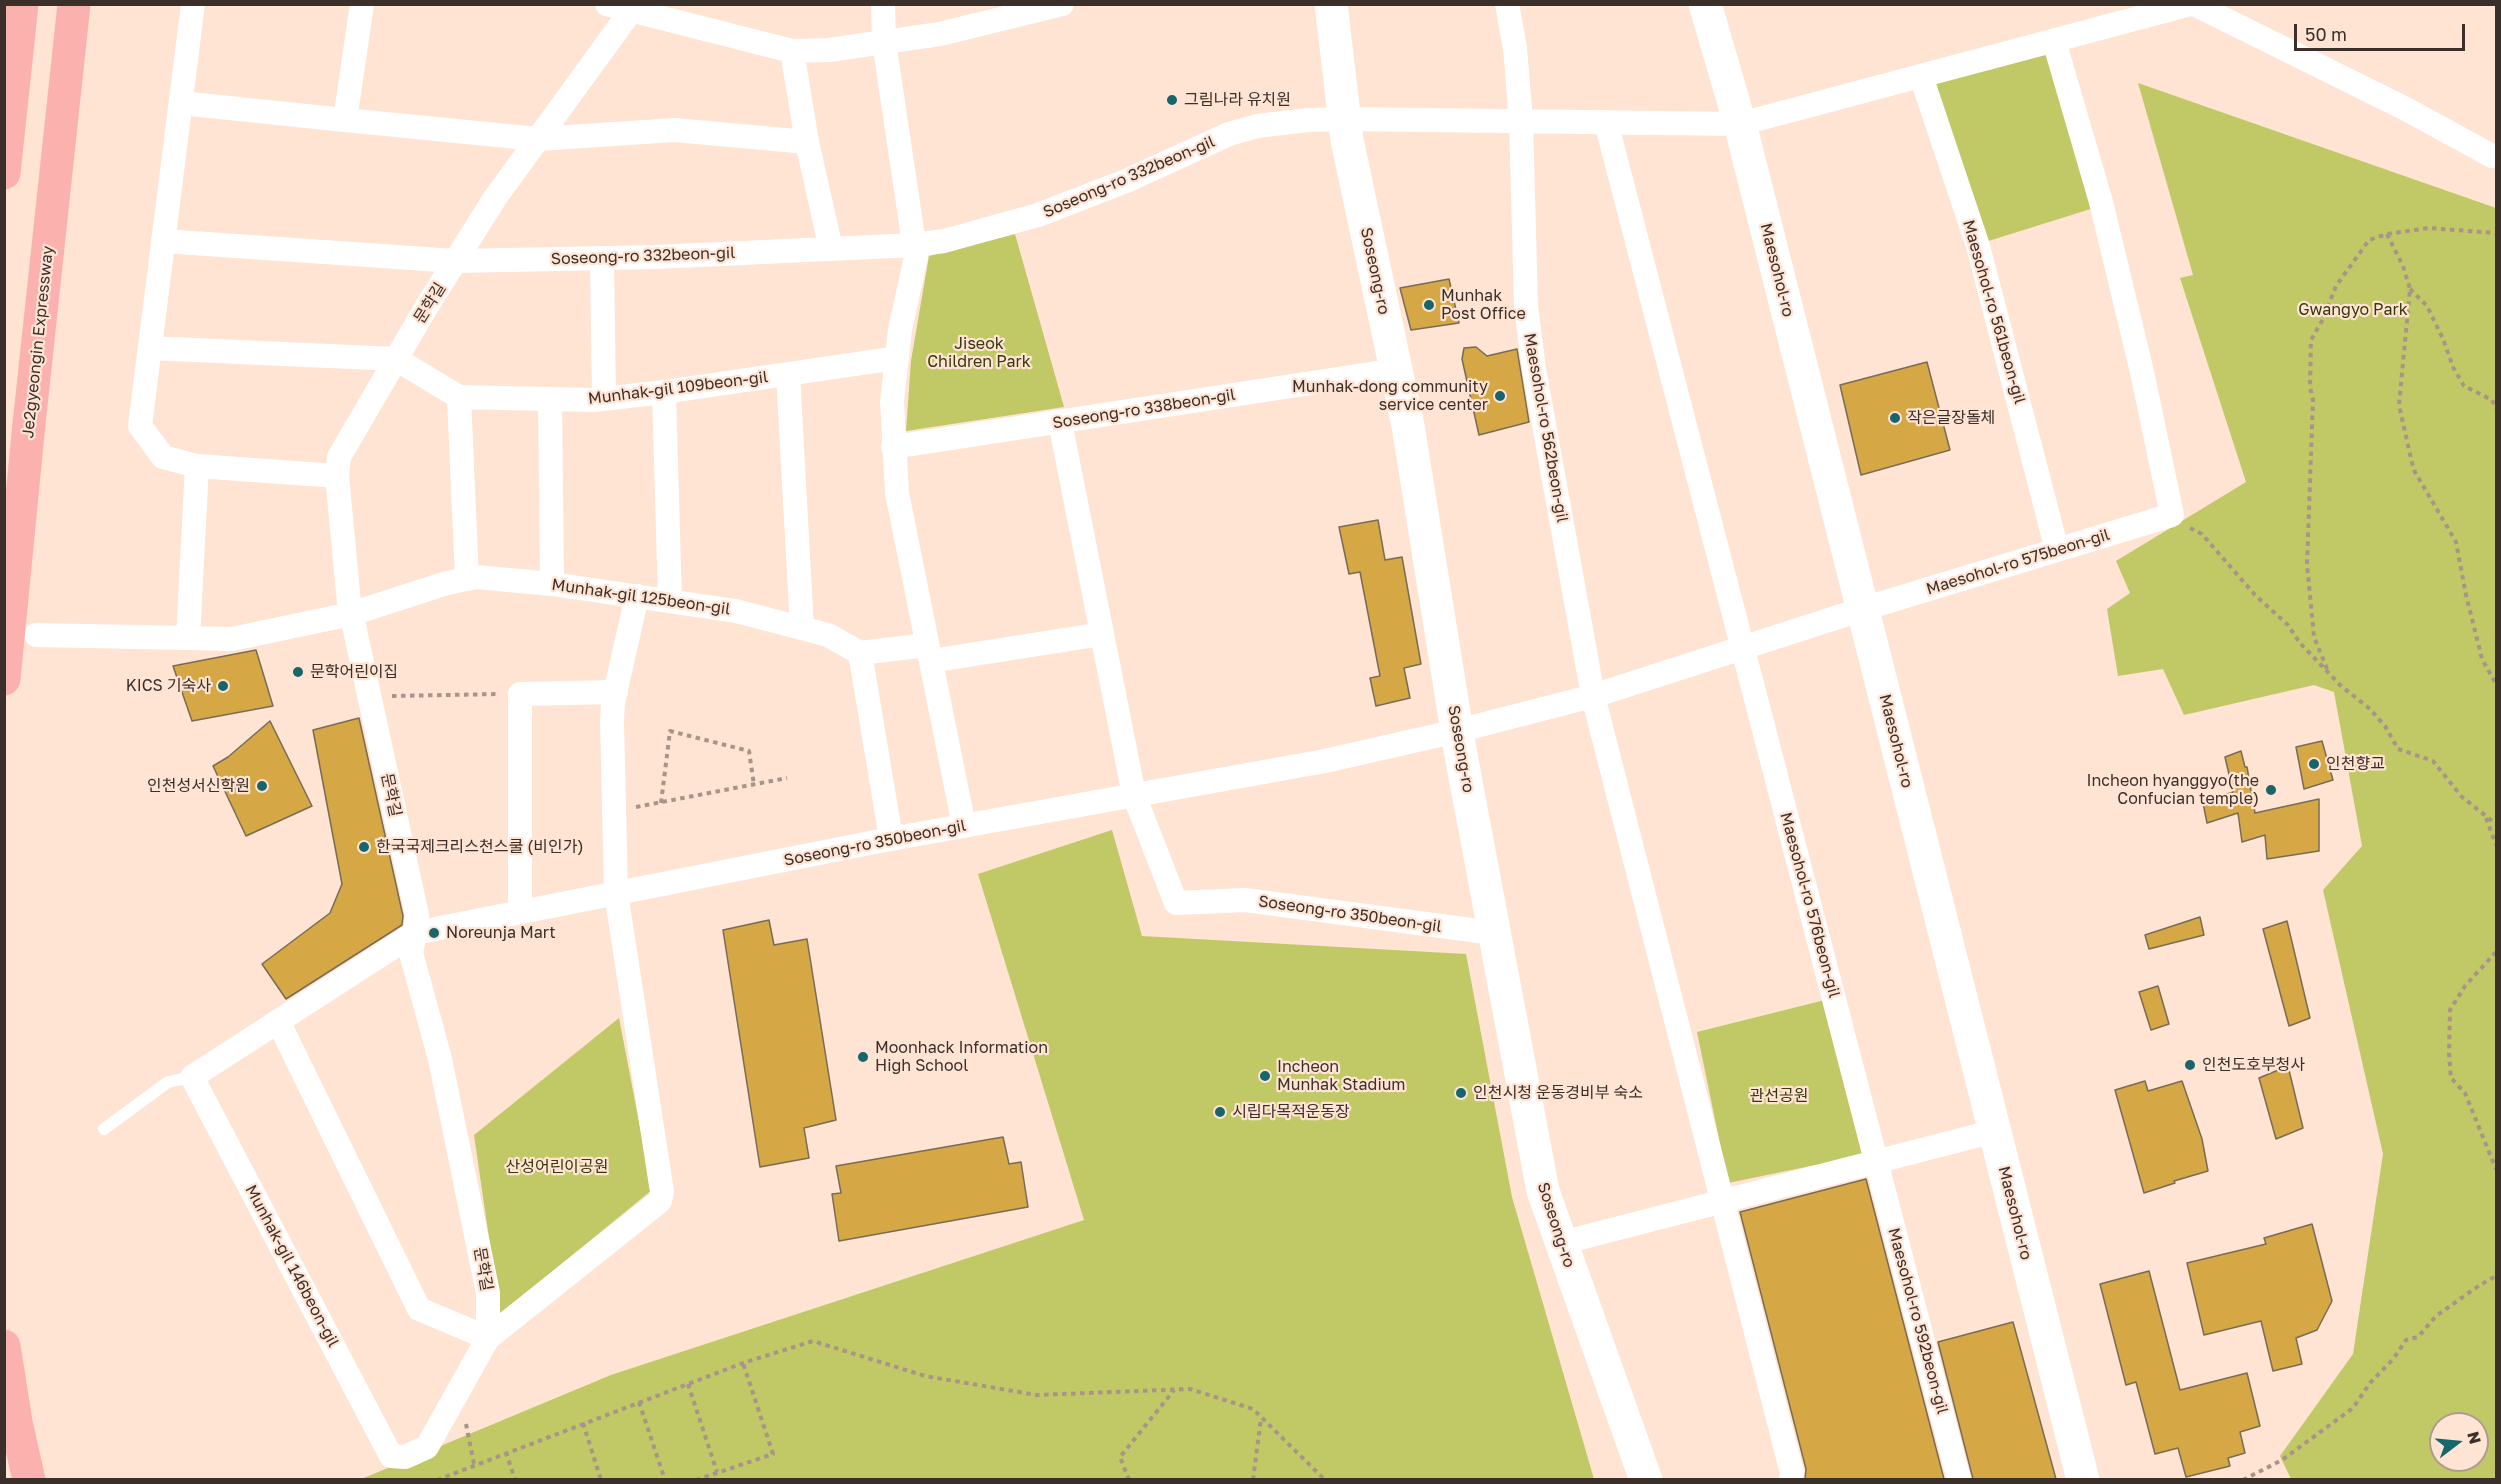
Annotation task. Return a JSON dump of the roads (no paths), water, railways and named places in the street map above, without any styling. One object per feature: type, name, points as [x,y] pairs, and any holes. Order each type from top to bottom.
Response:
[{"type":"highway","points":[[4,173],[22,4]]},
{"type":"highway","name":"Je2gyeongin Expressway","points":[[4,679],[74,4]]},
{"type":"highway","points":[[4,1346],[16,1422],[29,1479]]},
{"type":"street","points":[[193,4],[140,426],[163,457],[197,466],[337,476]]},
{"type":"street","points":[[345,120],[362,4]]},
{"type":"street","points":[[607,4],[634,7],[792,51],[829,50],[940,34],[1062,4]]},
{"type":"street","points":[[883,4],[884,42],[916,256],[900,330],[892,401],[897,493],[964,826]]},
{"type":"street","name":"Soseong-ro","points":[[1331,4],[1345,119],[1407,426],[1457,731],[1543,1191],[1646,1479]]},
{"type":"street","name":"Maesohol-ro 562beon-gil","points":[[1507,4],[1515,48],[1521,121],[1526,306],[1534,369],[1593,696]]},
{"type":"street","name":"Maesohol-ro","points":[[1706,4],[1740,124],[2083,1479]]},
{"type":"street","points":[[1345,119],[1740,124],[2054,40],[2123,13],[2192,4],[2406,109],[2492,156]]},
{"type":"street","name":"문학길","points":[[391,1456],[405,1457],[427,1448],[488,1338],[488,1293],[440,1059],[411,953],[417,915],[351,614],[337,476],[339,457],[495,198],[634,7]]},
{"type":"street","name":"Maesohol-ro 575beon-gil","points":[[1863,609],[2172,515],[2142,372],[2101,202],[2054,40]]},
{"type":"street","points":[[792,51],[807,142],[831,249]]},
{"type":"street","name":"Maesohol-ro 561beon-gil","points":[[1921,76],[1977,246],[2057,550]]},
{"type":"street","points":[[181,104],[538,139],[675,130],[807,142]]},
{"type":"street","name":"Soseong-ro 332beon-gil","points":[[164,241],[456,261],[602,258],[914,245],[944,241],[1038,215],[1126,181],[1229,135],[1257,126],[1308,120],[1345,119]]},
{"type":"street","points":[[1606,122],[1743,648]]},
{"type":"street","points":[[602,258],[604,399]]},
{"type":"street","points":[[150,348],[396,359]]},
{"type":"street","name":"Munhak-gil 109beon-gil","points":[[396,359],[459,397],[604,399],[897,358]]},
{"type":"street","name":"Soseong-ro 338beon-gil","points":[[893,447],[1396,370]]},
{"type":"street","points":[[788,374],[802,628]]},
{"type":"street","points":[[663,392],[670,601]]},
{"type":"street","points":[[459,397],[467,579]]},
{"type":"street","points":[[550,399],[552,584]]},
{"type":"street","name":"Soseong-ro 350beon-gil","points":[[1060,422],[1134,795],[1176,903],[1245,900],[1494,933]]},
{"type":"street","points":[[188,638],[197,466]]},
{"type":"street","name":"Munhak-gil 125beon-gil","points":[[36,635],[232,639],[351,614],[447,583],[476,577],[552,584],[736,611],[828,635],[861,653]]},
{"type":"street","points":[[278,1021],[419,1309],[488,1338],[660,1201],[662,1192],[616,893],[612,721],[637,596]]},
{"type":"street","points":[[1457,731],[1593,696],[1863,609]]},
{"type":"street","points":[[891,838],[861,653],[929,653],[1102,634]]},
{"type":"street","name":"Maesohol-ro 576beon-gil","points":[[1743,648],[1876,1161]]},
{"type":"street","points":[[520,912],[520,694],[616,692]]},
{"type":"street","points":[[1593,696],[1792,1473],[1791,1479]]},
{"type":"street","name":"Soseong-ro 350beon-gil","points":[[415,933],[891,838],[1325,761],[1457,731]]},
{"type":"street","points":[[192,1077],[415,933]]},
{"type":"street","name":"Munhak-gil 146beon-gil","points":[[192,1077],[391,1456]]},
{"type":"street","points":[[1561,1243],[1995,1131]]},
{"type":"street","name":"Maesohol-ro 592beon-gil","points":[[1876,1161],[1959,1479]]},
{"type":"lane","points":[[104,1129],[168,1082],[192,1077]]},
{"type":"place","name":"그림나라 유치원","points":[[1172,100]]},
{"type":"place","name":"Munhak Post Office","points":[[1429,305]]},
{"type":"place","name":"Munhak-dong community service center","points":[[1500,396]]},
{"type":"place","name":"작은글장돌체","points":[[1895,418]]},
{"type":"place","name":"문학어린이집","points":[[298,672]]},
{"type":"place","name":"KICS 기숙사","points":[[223,686]]},
{"type":"place","name":"인천향교","points":[[2314,764]]},
{"type":"place","name":"인천성서신학원","points":[[262,786]]},
{"type":"place","name":"Incheon hyanggyo(the Confucian temple)","points":[[2271,790]]},
{"type":"place","name":"한국국제크리스천스쿨 (비인가)","points":[[364,847]]},
{"type":"place","name":"Noreunja Mart","points":[[434,933]]},
{"type":"place","name":"Moonhack Information High School","points":[[863,1057]]},
{"type":"place","name":"인천도호부청사","points":[[2190,1065]]},
{"type":"place","name":"Incheon Munhak Stadium","points":[[1265,1076]]},
{"type":"place","name":"인천시청 운동경비부 숙소","points":[[1461,1093]]},
{"type":"place","name":"시립다목적운동장","points":[[1220,1112]]},
{"type":"park label","name":"Gwangyo Park","points":[[2353,310]]},
{"type":"park label","name":"Jiseok Children Park","points":[[979,353]]},
{"type":"park label","name":"관선공원","points":[[1779,1096]]},
{"type":"park label","name":"산성어린이공원","points":[[557,1167]]}]
